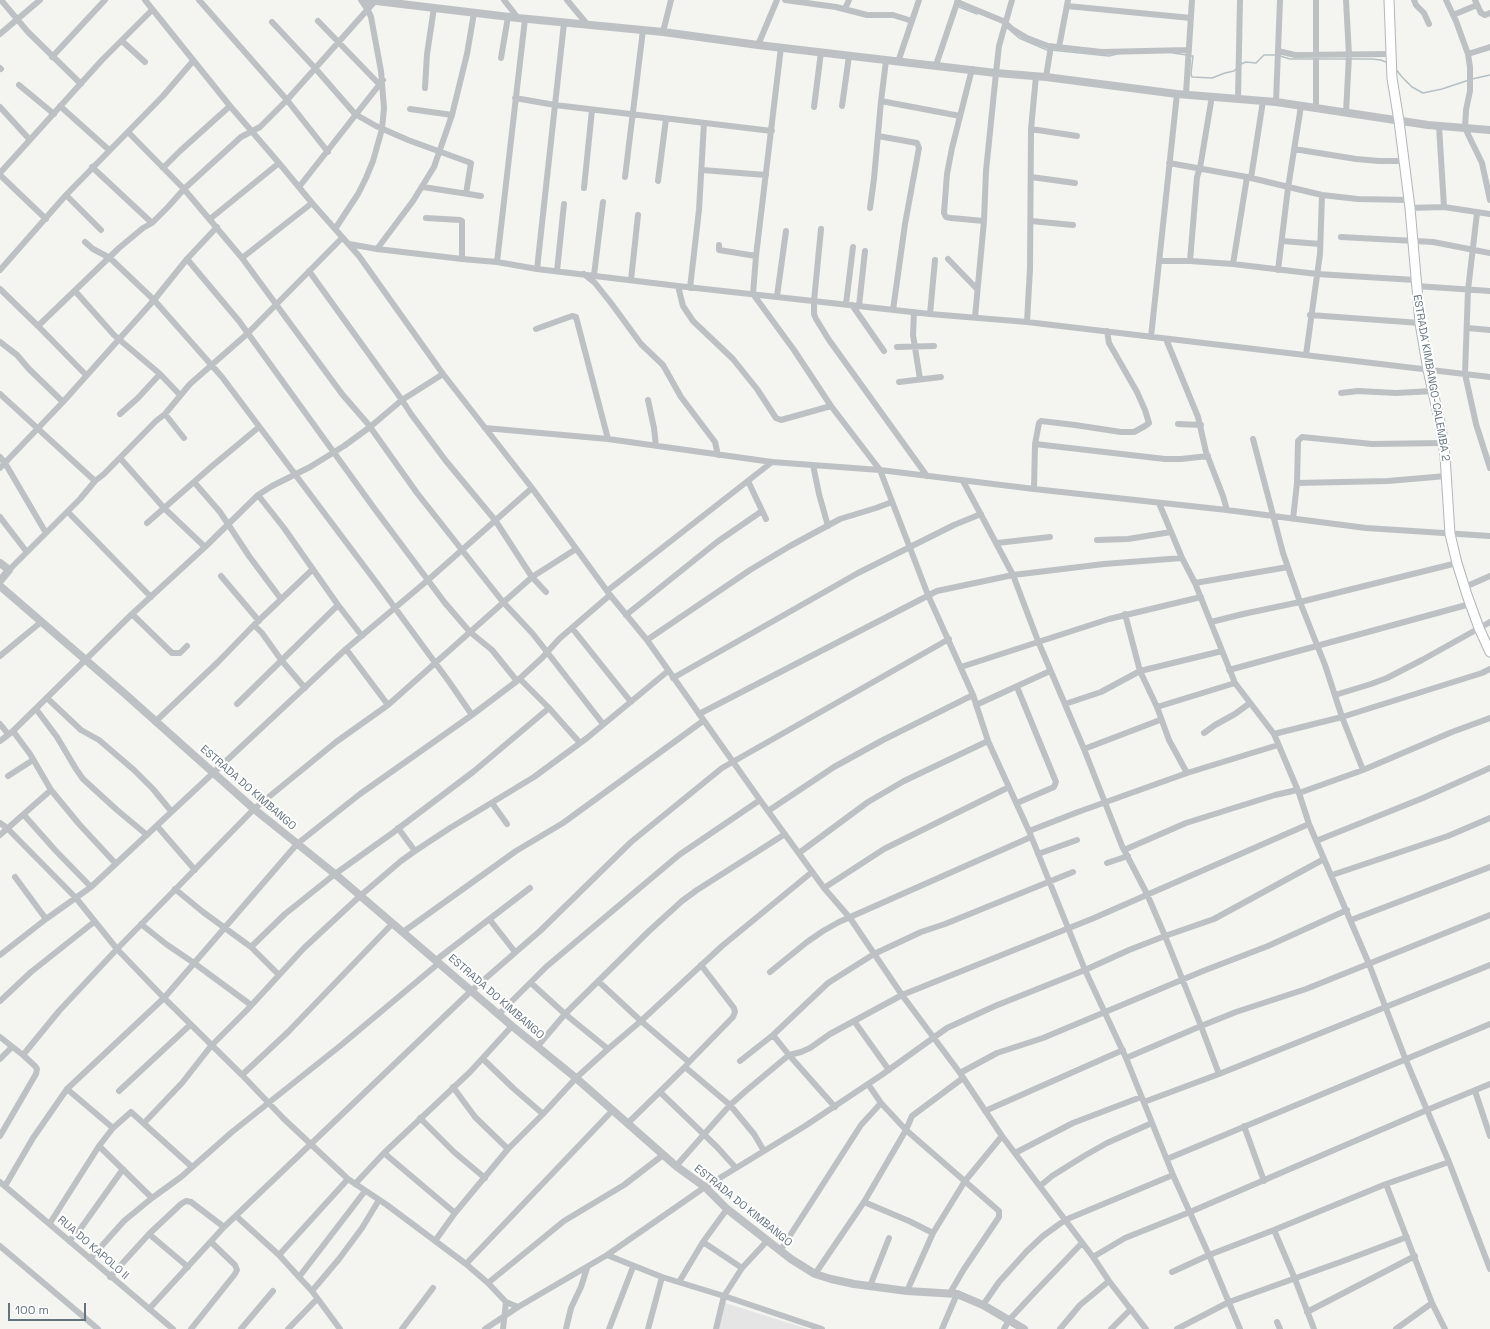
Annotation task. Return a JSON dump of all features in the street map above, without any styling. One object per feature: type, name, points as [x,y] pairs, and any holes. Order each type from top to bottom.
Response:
[{"type":"main road","points":[[1389,0],[1391,57]]},
{"type":"main road","name":"ESTRADA KIMBANGO-CALEMBA 2","points":[[1391,57],[1409,204],[1415,283],[1420,323],[1443,443],[1450,534],[1457,563],[1470,604],[1490,652]]},
{"type":"street","points":[[1,0],[17,20],[52,57],[81,84]]},
{"type":"street","points":[[0,34],[40,0]]},
{"type":"street","points":[[52,57],[105,0]]},
{"type":"street","points":[[145,0],[230,106],[342,238],[349,244],[444,374],[532,488],[609,593],[647,640],[703,721],[812,872],[850,918],[902,995],[962,1076],[1002,1136],[1146,1329]]},
{"type":"street","points":[[199,0],[287,100],[328,152]]},
{"type":"street","points":[[335,229],[358,194],[366,178],[373,162],[382,129],[384,108],[372,24],[368,10],[361,0]]},
{"type":"street","points":[[368,0],[508,17],[663,32],[886,61],[1046,77],[1177,94],[1276,102],[1399,121],[1490,130]]},
{"type":"street","points":[[38,326],[143,228],[152,223],[184,189],[241,137],[260,127],[287,100],[376,0]]},
{"type":"street","points":[[497,262],[515,98],[521,18],[504,0]]},
{"type":"street","points":[[567,0],[587,24]]},
{"type":"street","points":[[663,32],[671,0]]},
{"type":"street","points":[[758,45],[777,0]]},
{"type":"street","points":[[785,0],[845,9],[867,15],[893,15],[912,20]]},
{"type":"street","points":[[845,9],[849,0]]},
{"type":"street","points":[[898,62],[919,0]]},
{"type":"street","points":[[975,317],[984,220],[986,171],[999,46],[1012,0]]},
{"type":"street","points":[[1060,0],[1067,3],[1191,18]]},
{"type":"street","points":[[1186,94],[1192,0]]},
{"type":"street","points":[[1238,99],[1240,0]]},
{"type":"street","points":[[1276,102],[1280,0]]},
{"type":"street","points":[[1316,0],[1316,108]]},
{"type":"street","points":[[1346,0],[1349,55],[1346,113]]},
{"type":"street","points":[[1414,0],[1430,24]]},
{"type":"street","points":[[1446,0],[1468,54],[1471,80],[1466,110],[1465,128],[1482,163],[1490,200]]},
{"type":"street","points":[[936,66],[958,1],[1005,22],[1012,29],[1039,44],[1102,52],[1189,50]]},
{"type":"street","points":[[1059,47],[1067,3]]},
{"type":"street","points":[[1453,15],[1476,3],[1483,14],[1490,13]]},
{"type":"street","points":[[425,88],[427,54],[434,8]]},
{"type":"street","points":[[46,218],[0,174],[102,60],[152,10]]},
{"type":"street","points":[[376,249],[423,187],[434,167],[452,115],[467,54],[474,13]]},
{"type":"street","points":[[501,58],[508,17]]},
{"type":"street","points":[[318,21],[381,82]]},
{"type":"street","points":[[272,22],[355,114],[382,129],[471,163],[466,194]]},
{"type":"street","points":[[537,269],[564,23]]},
{"type":"street","points":[[625,177],[643,30]]},
{"type":"street","points":[[122,41],[145,62]]},
{"type":"street","points":[[1046,77],[1051,46]]},
{"type":"street","points":[[781,47],[756,256],[753,294],[794,350],[831,406],[880,470],[928,594],[973,695],[988,740],[1030,834],[1084,970],[1123,1050],[1173,1175],[1240,1329]]},
{"type":"street","points":[[1468,54],[1490,47]]},
{"type":"street","points":[[1278,51],[1295,55],[1391,57]]},
{"type":"street","points":[[814,107],[821,52]]},
{"type":"street","points":[[842,106],[849,56]]},
{"type":"street","points":[[0,270],[66,195],[128,132],[193,61]]},
{"type":"street","points":[[870,208],[886,61]]},
{"type":"street","points":[[972,69],[950,161],[944,213],[946,217],[951,218],[984,220]]},
{"type":"street","points":[[1027,322],[1031,221],[1031,129],[1036,76]]},
{"type":"street","points":[[299,187],[328,152],[355,114],[381,82]]},
{"type":"street","points":[[19,85],[54,114]]},
{"type":"street","points":[[1151,337],[1177,94]]},
{"type":"street","points":[[1190,261],[1196,187],[1212,96]]},
{"type":"street","points":[[515,98],[592,110],[772,131]]},
{"type":"street","points":[[881,101],[960,116]]},
{"type":"street","points":[[1233,264],[1248,178],[1264,102]]},
{"type":"street","points":[[60,106],[110,150]]},
{"type":"street","points":[[163,168],[230,106]]},
{"type":"street","points":[[1278,270],[1288,188],[1301,106]]},
{"type":"street","points":[[0,107],[30,140]]},
{"type":"street","points":[[410,109],[452,115]]},
{"type":"street","points":[[584,188],[592,110]]},
{"type":"street","points":[[658,181],[666,118]]},
{"type":"street","points":[[690,288],[699,210],[704,123]]},
{"type":"street","points":[[1439,126],[1444,207]]},
{"type":"street","points":[[1031,129],[1077,136]]},
{"type":"street","points":[[128,132],[184,189],[242,258],[342,394],[370,427],[416,493],[503,602],[533,634],[603,724]]},
{"type":"street","points":[[878,136],[919,145],[905,224],[893,310]]},
{"type":"street","points":[[1294,149],[1356,159],[1404,161]]},
{"type":"street","points":[[210,219],[279,162]]},
{"type":"street","points":[[1169,163],[1248,178],[1322,195],[1444,207],[1490,214]]},
{"type":"street","points":[[92,167],[152,223]]},
{"type":"street","points":[[702,170],[766,175]]},
{"type":"street","points":[[1031,177],[1075,183]]},
{"type":"street","points":[[423,187],[481,196]]},
{"type":"street","points":[[66,195],[101,230]]},
{"type":"street","points":[[1306,355],[1320,244],[1322,195]]},
{"type":"street","points":[[594,275],[603,202]]},
{"type":"street","points":[[242,258],[312,203]]},
{"type":"street","points":[[557,271],[564,204]]},
{"type":"street","points":[[1477,213],[1468,290],[1465,374],[1476,424],[1487,447],[1490,468]]},
{"type":"street","points":[[631,280],[638,215]]},
{"type":"street","points":[[426,218],[462,221],[462,259]]},
{"type":"street","points":[[1031,221],[1073,225]]},
{"type":"street","points":[[0,468],[63,402],[217,227]]},
{"type":"street","points":[[821,229],[814,314],[823,331],[927,476]]},
{"type":"street","points":[[777,296],[786,231]]},
{"type":"street","points":[[1341,237],[1438,243],[1490,253]]},
{"type":"street","points":[[0,581],[26,551],[68,512],[94,481],[104,474],[165,414],[190,384],[247,334],[342,238]]},
{"type":"street","points":[[1282,241],[1320,244]]},
{"type":"street","points":[[85,242],[93,249],[110,258],[154,300],[222,377],[436,664],[472,715]]},
{"type":"street","points":[[349,244],[376,249],[497,262],[537,269],[690,288],[777,296],[930,314],[1027,322],[1490,377]]},
{"type":"street","points":[[719,245],[719,250],[756,256]]},
{"type":"street","points":[[853,247],[852,305],[884,351]]},
{"type":"street","points":[[852,305],[865,251]]},
{"type":"street","points":[[188,259],[239,321],[247,334],[428,580],[470,632],[492,650],[518,680],[549,708],[580,742]]},
{"type":"street","points":[[930,314],[935,260]]},
{"type":"street","points":[[948,260],[977,289]]},
{"type":"street","points":[[1160,261],[1190,261],[1233,264],[1468,290],[1490,291]]},
{"type":"street","points":[[309,271],[411,414],[446,461],[495,520],[532,577],[546,592]]},
{"type":"street","points":[[584,274],[595,283],[641,344],[663,365],[681,397],[715,442],[718,455]]},
{"type":"street","points":[[678,286],[683,306],[693,321],[733,359],[757,389],[776,418],[781,420],[831,406]]},
{"type":"street","points":[[0,290],[86,375]]},
{"type":"street","points":[[75,291],[119,339],[160,374],[180,395]]},
{"type":"street","points":[[914,312],[913,336],[920,379]]},
{"type":"street","points":[[1310,315],[1420,323]]},
{"type":"street","points":[[536,329],[572,316],[576,317],[608,439]]},
{"type":"street","points":[[1467,328],[1490,330]]},
{"type":"street","points":[[1034,489],[1035,444],[1039,423],[1041,421],[1110,431],[1134,432],[1149,423],[1137,392],[1109,343],[1107,331]]},
{"type":"street","points":[[1166,339],[1201,425],[1208,456],[1227,510]]},
{"type":"street","points":[[0,342],[63,402]]},
{"type":"street","points":[[897,347],[934,346]]},
{"type":"street","points":[[120,414],[138,398],[160,374]]},
{"type":"street","points":[[0,741],[36,709],[132,614],[205,547],[258,495],[334,453],[370,427],[402,400],[444,374]]},
{"type":"street","points":[[899,382],[941,377]]},
{"type":"street","points":[[1341,393],[1358,391],[1396,393],[1433,391]]},
{"type":"street","points":[[0,394],[94,481]]},
{"type":"street","points":[[648,400],[656,446]]},
{"type":"street","points":[[165,414],[184,438]]},
{"type":"street","points":[[1178,424],[1201,425]]},
{"type":"street","points":[[147,523],[259,427]]},
{"type":"street","points":[[485,428],[608,439],[772,462],[880,470],[1159,504],[1227,510],[1366,528],[1490,536]]},
{"type":"street","points":[[1293,519],[1297,483],[1298,441],[1302,437],[1372,444],[1443,443]]},
{"type":"street","points":[[1253,439],[1288,567],[1342,717],[1363,770]]},
{"type":"street","points":[[1035,444],[1165,459],[1208,456]]},
{"type":"street","points":[[0,457],[46,533]]},
{"type":"street","points":[[120,458],[164,508],[205,547]]},
{"type":"street","points":[[2,1184],[67,1089],[164,998],[297,844],[360,794],[472,715],[518,680],[609,593],[772,462]]},
{"type":"street","points":[[813,465],[818,494],[828,526]]},
{"type":"street","points":[[1297,483],[1388,481],[1446,476]]},
{"type":"street","points":[[748,481],[766,519]]},
{"type":"street","points":[[963,481],[1013,575],[1038,641],[1106,802],[1124,850],[1147,894],[1165,936],[1219,1074]]},
{"type":"street","points":[[194,482],[211,500],[259,571],[281,599]]},
{"type":"street","points":[[0,955],[90,887],[346,649],[395,609],[532,488]]},
{"type":"street","points":[[258,495],[288,533],[338,605],[362,636]]},
{"type":"street","points":[[647,640],[750,570],[840,519],[892,502]]},
{"type":"street","points":[[1159,504],[1182,558],[1201,597],[1235,683],[1274,734],[1298,791],[1316,841],[1370,964],[1405,1058],[1449,1162],[1490,1269]]},
{"type":"street","points":[[626,615],[717,542],[762,511]]},
{"type":"street","points":[[68,512],[151,597]]},
{"type":"street","points":[[673,678],[858,573],[910,546],[980,514]]},
{"type":"street","points":[[0,517],[26,551]]},
{"type":"street","points":[[1096,540],[1128,539],[1171,532]]},
{"type":"street","points":[[997,543],[1050,537]]},
{"type":"street","points":[[23,1054],[59,1011],[117,949],[254,809],[330,747],[388,705],[423,673],[436,664],[532,577],[576,549]]},
{"type":"street","points":[[699,714],[928,594],[1013,575],[1104,564],[1182,558]]},
{"type":"street","points":[[1211,622],[1300,602],[1457,563]]},
{"type":"street","points":[[0,564],[9,570]]},
{"type":"street","points":[[1195,583],[1288,567]]},
{"type":"street","points":[[155,722],[313,569]]},
{"type":"street","points":[[221,576],[282,661],[305,688]]},
{"type":"street","points":[[1465,587],[1490,576]]},
{"type":"street","name":"ESTRADA DO KIMBANGO","points":[[0,586],[85,661],[124,693],[254,809],[334,874],[512,1026],[576,1078],[676,1166],[705,1187],[727,1208],[780,1251],[804,1268],[815,1274],[831,1279],[907,1291],[954,1293],[982,1305],[1024,1329]]},
{"type":"street","points":[[961,667],[1125,614],[1201,597]]},
{"type":"street","points":[[1229,670],[1470,604]]},
{"type":"street","points":[[237,704],[338,605]]},
{"type":"street","points":[[132,614],[172,653],[180,653],[187,646]]},
{"type":"street","points":[[1125,614],[1140,671],[1157,708],[1168,740],[1187,773]]},
{"type":"street","points":[[0,656],[41,622]]},
{"type":"street","points":[[1335,695],[1387,678],[1490,622]]},
{"type":"street","points":[[572,628],[631,702]]},
{"type":"street","points":[[149,1309],[224,1227],[471,991],[562,910],[631,842],[722,768],[949,639]]},
{"type":"street","points":[[346,649],[388,705]]},
{"type":"street","points":[[1065,704],[1101,692],[1140,671],[1222,651]]},
{"type":"street","points":[[1274,734],[1342,717],[1471,677],[1490,669]]},
{"type":"street","points":[[976,705],[1017,687],[1050,670]]},
{"type":"street","points":[[144,1123],[182,1083],[212,1046],[279,974],[304,948],[360,896],[415,851],[534,777],[631,702],[668,671]]},
{"type":"street","points":[[1157,708],[1235,683]]},
{"type":"street","points":[[1017,687],[1056,782],[1054,787],[1017,803]]},
{"type":"street","points":[[768,811],[834,767],[883,740],[973,695]]},
{"type":"street","points":[[47,698],[81,730],[99,740],[134,770],[153,789],[171,811]]},
{"type":"street","points":[[1204,733],[1250,703]]},
{"type":"street","points":[[251,947],[285,914],[334,874],[473,772],[549,708]]},
{"type":"street","points":[[36,709],[58,737],[76,769],[83,778],[117,810],[147,835]]},
{"type":"street","points":[[1124,850],[1186,823],[1275,795],[1298,791],[1363,770],[1452,732],[1490,718]]},
{"type":"street","points":[[1084,749],[1160,720]]},
{"type":"street","points":[[403,932],[516,851],[563,823],[703,721]]},
{"type":"street","points":[[0,724],[10,732],[33,760],[51,790],[79,824],[116,864]]},
{"type":"street","points":[[799,853],[868,802],[904,781],[988,740]]},
{"type":"street","points":[[770,972],[822,931],[1030,834],[1106,802],[1187,773],[1278,745]]},
{"type":"street","points":[[8,776],[33,760]]},
{"type":"street","points":[[1316,841],[1423,798],[1490,768]]},
{"type":"street","points":[[824,888],[884,849],[1009,787]]},
{"type":"street","points":[[0,835],[51,790]]},
{"type":"street","points":[[499,1014],[546,967],[679,855],[760,800]]},
{"type":"street","points":[[492,803],[507,824]]},
{"type":"street","points":[[24,815],[90,887]]},
{"type":"street","points":[[1332,875],[1448,836],[1490,818]]},
{"type":"street","points":[[0,823],[7,828],[76,898],[117,949],[164,998],[269,1103],[348,1179],[466,1264],[488,1283],[506,1302],[518,1308]]},
{"type":"street","points":[[676,1166],[730,1105],[789,1055],[810,1048],[830,1034],[902,995],[1094,918],[1309,824]]},
{"type":"street","points":[[156,826],[195,870]]},
{"type":"street","points":[[398,828],[415,851]]},
{"type":"street","points":[[537,1047],[565,1014],[682,901],[785,834]]},
{"type":"street","points":[[1038,854],[1077,840]]},
{"type":"street","points":[[1106,863],[1128,856]]},
{"type":"street","points":[[484,1329],[587,1268],[705,1187],[806,1126],[890,1070],[947,1028],[1165,936],[1214,919],[1324,859]]},
{"type":"street","points":[[1351,920],[1490,867]]},
{"type":"street","points":[[435,1241],[508,1149],[576,1078],[641,1021],[722,946],[812,872]]},
{"type":"street","points":[[740,1061],[773,1035],[828,983],[874,954],[921,932],[945,924],[1073,872]]},
{"type":"street","points":[[15,877],[46,919]]},
{"type":"street","points":[[90,1259],[124,1221],[181,1177],[232,1132],[269,1103],[437,961],[530,888]]},
{"type":"street","points":[[175,889],[203,912],[251,947],[279,974]]},
{"type":"street","points":[[815,1274],[864,1202],[906,1130],[912,1116],[962,1076],[997,1054],[1043,1038],[1268,946],[1347,910]]},
{"type":"street","points":[[1126,1058],[1236,1012],[1306,989],[1490,915]]},
{"type":"street","points":[[490,920],[515,952]]},
{"type":"street","points":[[0,1001],[31,972],[72,941],[94,922]]},
{"type":"street","points":[[141,924],[166,944],[251,1005]]},
{"type":"street","points":[[242,1075],[288,1032],[392,924]]},
{"type":"street","points":[[627,1124],[733,1017],[734,1008],[701,965]]},
{"type":"street","points":[[1015,1153],[1073,1123],[1219,1074],[1490,965]]},
{"type":"street","points":[[598,981],[730,1105],[754,1134],[764,1151]]},
{"type":"street","points":[[531,983],[565,1014],[608,1049]]},
{"type":"street","points":[[854,1021],[890,1070]]},
{"type":"street","points":[[119,1091],[190,1024]]},
{"type":"street","points":[[1167,1160],[1405,1058],[1490,1024]]},
{"type":"street","points":[[355,1184],[384,1153],[483,1059],[512,1026]]},
{"type":"street","points":[[773,1035],[835,1106]]},
{"type":"street","points":[[0,1037],[23,1054],[37,1069],[36,1074],[1,1132]]},
{"type":"street","points":[[0,1059],[12,1047]]},
{"type":"street","points":[[985,1111],[1123,1050]]},
{"type":"street","points":[[483,1059],[543,1114]]},
{"type":"street","points":[[868,1084],[880,1103],[906,1130],[1000,1211],[1000,1214],[964,1269],[942,1329]]},
{"type":"street","points":[[1093,1257],[1125,1238],[1264,1181],[1490,1084]]},
{"type":"street","points":[[453,1088],[475,1117],[508,1149]]},
{"type":"street","points":[[67,1089],[113,1128]]},
{"type":"street","points":[[1475,1091],[1490,1136]]},
{"type":"street","points":[[660,1092],[704,1134],[736,1168]]},
{"type":"street","points":[[780,1251],[861,1125],[880,1103]]},
{"type":"street","points":[[466,1264],[612,1111]]},
{"type":"street","points":[[50,1224],[99,1146],[113,1128],[131,1112],[192,1167]]},
{"type":"street","points":[[420,1118],[454,1152],[485,1178]]},
{"type":"street","points":[[1040,1186],[1052,1176],[1107,1143],[1152,1123]]},
{"type":"street","points":[[1244,1126],[1264,1181]]},
{"type":"street","points":[[907,1291],[933,1233],[965,1181],[1002,1136]]},
{"type":"street","points":[[99,1146],[152,1198]]},
{"type":"street","points":[[384,1153],[456,1213]]},
{"type":"street","points":[[488,1283],[564,1222],[624,1185],[663,1155]]},
{"type":"street","points":[[1172,1272],[1209,1255],[1386,1184],[1449,1162]]},
{"type":"street","points":[[69,1241],[81,1228],[123,1170]]},
{"type":"street","points":[[982,1305],[999,1282],[1028,1251],[1043,1236],[1065,1220],[1173,1175]]},
{"type":"street","points":[[279,1255],[348,1179]]},
{"type":"street","name":"RUA DO KAPOLO II","points":[[2,1184],[173,1329]]},
{"type":"street","points":[[1386,1184],[1432,1303],[1445,1329]]},
{"type":"street","points":[[299,1277],[365,1191]]},
{"type":"street","points":[[312,1292],[348,1247],[379,1200]]},
{"type":"street","points":[[110,1277],[149,1234],[186,1201],[191,1202],[224,1227]]},
{"type":"street","points":[[864,1202],[933,1233]]},
{"type":"street","points":[[678,1282],[703,1242],[727,1208]]},
{"type":"street","points":[[236,1216],[279,1255],[312,1292],[340,1329]]},
{"type":"street","points":[[1274,1230],[1314,1329]]},
{"type":"street","points":[[149,1234],[188,1268]]},
{"type":"street","points":[[1177,1329],[1229,1302],[1407,1237]]},
{"type":"street","points":[[870,1286],[889,1238]]},
{"type":"street","points":[[716,1329],[724,1296],[742,1268],[767,1241]]},
{"type":"street","points":[[191,1329],[235,1274],[236,1270],[235,1265],[211,1242]]},
{"type":"street","points":[[703,1242],[742,1268]]},
{"type":"street","points":[[1004,1329],[1009,1320],[1082,1243]]},
{"type":"street","points":[[0,1246],[98,1329]]},
{"type":"street","points":[[607,1255],[633,1267],[662,1277],[822,1329]]},
{"type":"street","points":[[1307,1312],[1415,1256]]},
{"type":"street","points":[[609,1329],[633,1267]]},
{"type":"street","points":[[566,1329],[571,1308],[581,1287],[587,1268]]},
{"type":"street","points":[[648,1329],[662,1277]]},
{"type":"street","points":[[1060,1329],[1080,1305],[1109,1281]]},
{"type":"street","points":[[402,1329],[433,1288]]},
{"type":"street","points":[[241,1329],[273,1291]]},
{"type":"street","points":[[288,1329],[317,1299]]},
{"type":"street","points":[[503,1329],[506,1302]]},
{"type":"street","points":[[1396,1329],[1432,1303]]},
{"type":"street","points":[[1111,1329],[1131,1309]]},
{"type":"street","points":[[1277,1322],[1280,1329]]},
{"type":"shaded area","points":[[725,1303],[808,1329],[718,1329]]},
{"type":"waterway","points":[[959,7],[977,14]]},
{"type":"waterway","points":[[1012,32],[1019,38],[1047,50]]},
{"type":"waterway","points":[[1051,50],[1109,56],[1117,54]]},
{"type":"waterway","points":[[1173,53],[1187,55]]},
{"type":"waterway","points":[[1241,64],[1246,62],[1256,63],[1264,55],[1276,55]]},
{"type":"waterway","points":[[1191,56],[1193,56],[1192,77],[1212,78],[1234,71],[1237,68]]},
{"type":"waterway","points":[[1280,56],[1290,59],[1313,59]]},
{"type":"waterway","points":[[1317,59],[1347,59]]},
{"type":"waterway","points":[[1351,59],[1372,59],[1381,60],[1388,63]]},
{"type":"waterway","points":[[1395,68],[1412,87],[1423,93],[1442,89],[1469,80]]},
{"type":"waterway","points":[[1472,79],[1490,75]]}]
